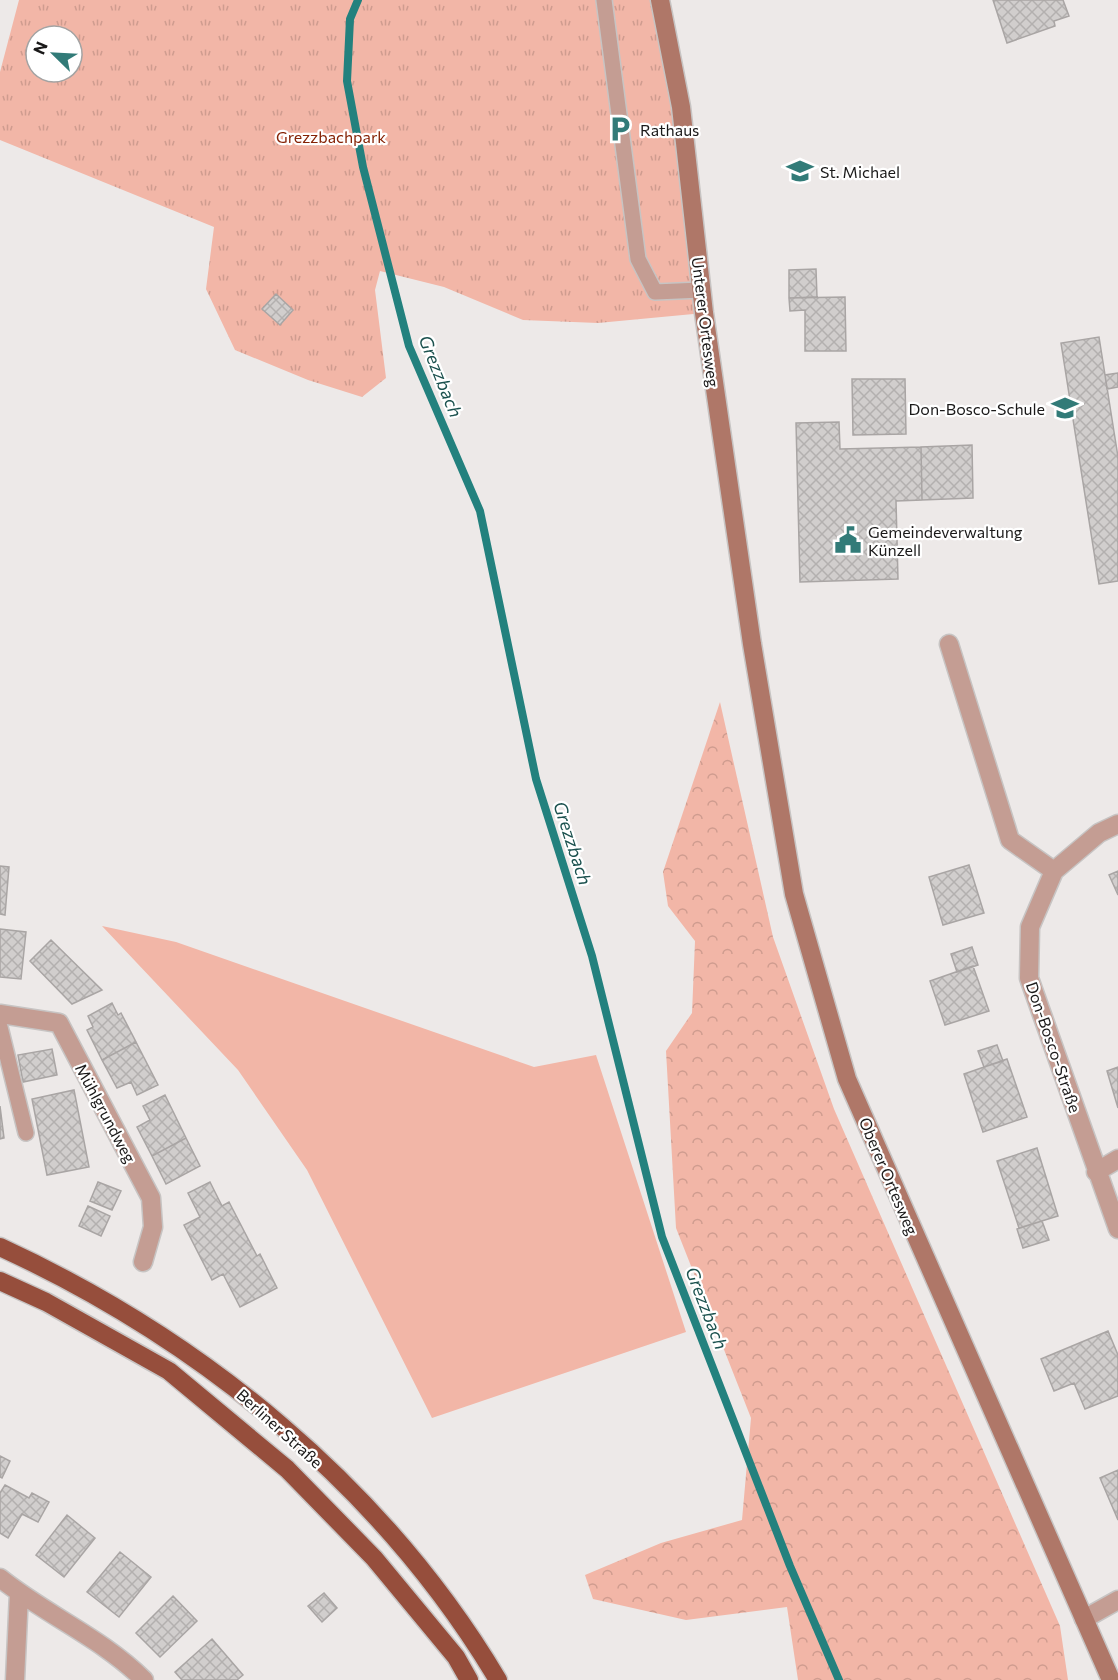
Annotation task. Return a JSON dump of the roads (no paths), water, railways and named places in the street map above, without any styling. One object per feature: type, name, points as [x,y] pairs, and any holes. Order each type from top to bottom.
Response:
[{"type":"highway","name":"Berliner Straße","points":[[0,1247],[53,1272],[185,1349],[296,1438],[397,1540],[477,1645],[498,1680]]},
{"type":"highway","name":"Berliner Straße","points":[[0,1281],[46,1302],[169,1371],[287,1468],[374,1558],[456,1657],[469,1680]]},
{"type":"main road","name":"Unterer Ortesweg","points":[[660,0],[681,107],[701,290],[752,644]]},
{"type":"main road","name":"Oberer Ortesweg","points":[[752,644],[794,894],[847,1080],[1111,1680]]},
{"type":"street","points":[[950,644],[1010,840],[1054,871]]},
{"type":"street","name":"Don-Bosco-Straße","points":[[1118,824],[1099,833],[1054,871],[1030,927],[1029,978],[1118,1229]]},
{"type":"street","name":"Mühlgrundweg","points":[[0,1014],[59,1023],[151,1198],[153,1227],[143,1262]]},
{"type":"street","points":[[1096,1172],[1118,1159]]},
{"type":"street","points":[[0,1578],[18,1593],[79,1629],[144,1680]]},
{"type":"street","points":[[15,1680],[18,1593]]},
{"type":"street","points":[[1084,1619],[1118,1600]]},
{"type":"lane","points":[[604,0],[638,259],[655,292],[701,290]]},
{"type":"lane","points":[[0,1027],[26,1133]]},
{"type":"waterway","name":"Grezzbach","points":[[358,0],[350,19],[347,81],[363,167],[409,346],[480,511],[536,779],[592,956],[662,1237],[790,1566],[839,1680]]},
{"type":"place","name":"Rathaus","points":[[620,129]]},
{"type":"place","name":"St. Michael","points":[[800,171]]},
{"type":"place","name":"Don-Bosco-Schule","points":[[1065,408]]},
{"type":"place","name":"Gemeindeverwaltung Künzell","points":[[848,540]]},
{"type":"park label","name":"Grezzbachpark","points":[[331,136]]}]
